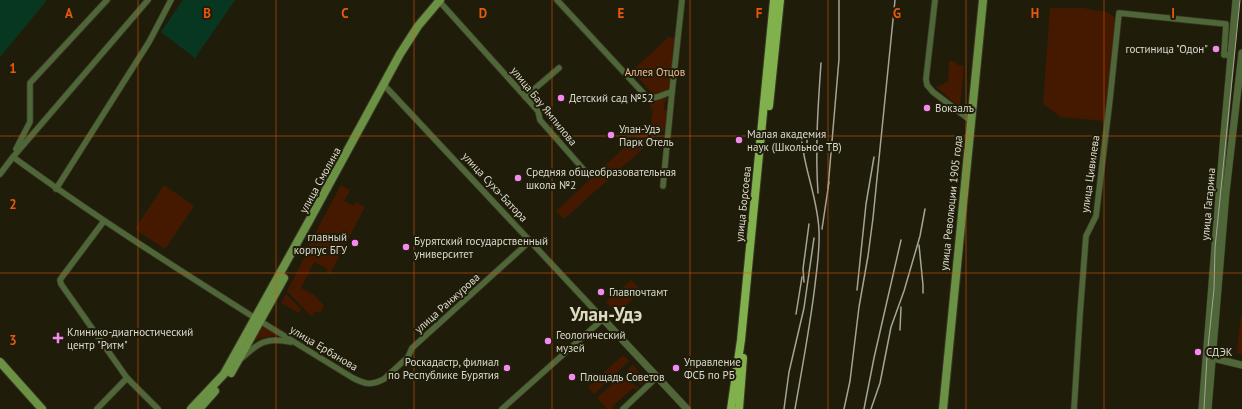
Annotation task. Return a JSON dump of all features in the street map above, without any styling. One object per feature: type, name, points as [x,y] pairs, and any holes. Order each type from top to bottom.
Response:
[{"type":"main road","name":"улица Борсоева","points":[[731,409],[741,340],[774,0]]},
{"type":"main road","name":"улица Борсоева","points":[[739,409],[750,287],[780,0]]},
{"type":"main road","name":"улица Революции 1905 года","points":[[943,409],[970,120],[983,0]]},
{"type":"main road","name":"улица Смолина","points":[[191,409],[224,374],[258,319],[386,87],[400,54],[418,26],[442,1]]},
{"type":"main road","points":[[199,409],[228,376],[238,361],[258,319]]},
{"type":"main road","points":[[0,362],[42,409]]},
{"type":"street","points":[[13,157],[30,122],[30,83],[107,0]]},
{"type":"street","points":[[0,174],[148,0]]},
{"type":"street","points":[[56,189],[149,42],[171,0]]},
{"type":"street","points":[[556,0],[645,95],[648,97],[661,97],[670,92]]},
{"type":"street","points":[[663,186],[670,92],[682,0]]},
{"type":"street","points":[[935,0],[926,79],[927,85],[933,92],[970,120]]},
{"type":"street","name":"улица Гагарина","points":[[1208,409],[1209,357],[1236,0]]},
{"type":"street","name":"улица Бау Ямпилова","points":[[442,1],[538,111],[540,120],[584,170]]},
{"type":"street","name":"улица Цивилева","points":[[1074,409],[1086,236],[1096,216],[1119,13],[1226,24],[1224,55],[1231,55]]},
{"type":"street","name":"улица Гагарина","points":[[1202,409],[1242,53]]},
{"type":"street","points":[[525,97],[559,68]]},
{"type":"street","name":"улица Сухэ-Батора","points":[[386,87],[687,409]]},
{"type":"street","name":"улица Ербанова","points":[[13,157],[56,189],[104,221],[358,381],[369,384],[380,382]]},
{"type":"street","points":[[104,221],[60,280],[61,284],[127,378],[158,409]]},
{"type":"street","name":"улица Ранжурова","points":[[380,382],[408,357],[412,348],[530,240]]},
{"type":"street","points":[[502,409],[603,319]]},
{"type":"street","points":[[238,361],[264,341],[277,339],[295,342]]},
{"type":"street","points":[[1209,357],[1242,365]]},
{"type":"street","points":[[98,409],[127,378]]},
{"type":"street","points":[[622,409],[657,378]]},
{"type":"green space","points":[[1050,8],[1083,8],[1107,12],[1118,20],[1105,121],[1061,117],[1043,104]]},
{"type":"green space","name":"Аллея Отцов","points":[[669,37],[678,39],[669,90],[664,104],[664,110],[668,110],[668,126],[564,219],[556,211],[651,123],[653,110],[650,107],[652,93],[632,71]]},
{"type":"green space","points":[[949,61],[957,62],[957,65],[964,66],[960,104],[958,106],[936,87],[948,82]]},
{"type":"green space","points":[[164,185],[194,206],[165,249],[135,229]]},
{"type":"green space","points":[[341,185],[350,190],[344,201],[354,206],[356,202],[365,207],[330,274],[326,272],[328,269],[314,262],[301,288],[314,295],[324,306],[320,313],[315,311],[312,317],[287,291],[304,258],[304,254]]},
{"type":"green space","points":[[631,280],[641,291],[617,314],[606,302]]},
{"type":"green space","points":[[286,294],[301,309],[299,313],[281,303]]},
{"type":"green space","points":[[1242,315],[1242,354],[1237,353]]},
{"type":"green space","points":[[261,327],[264,327],[279,335],[260,338],[249,344]]},
{"type":"green space","points":[[623,355],[629,361],[594,394],[588,387]]},
{"type":"green space","points":[[633,365],[647,380],[641,385],[628,370]]},
{"type":"green space","points":[[619,378],[639,387],[636,390],[633,388],[612,407],[614,409],[607,409],[597,398]]},
{"type":"shaded area","points":[[0,0],[47,0],[0,57]]},
{"type":"shaded area","points":[[183,0],[235,0],[195,58],[161,32]]},
{"type":"tram line","points":[[1204,409],[1207,357],[1214,289],[1215,248],[1240,0]]},
{"type":"railway","points":[[828,188],[839,59],[839,0]]},
{"type":"railway","points":[[844,409],[850,381],[859,307],[873,218],[895,0]]},
{"type":"railway","points":[[818,193],[817,144],[821,63]]},
{"type":"railway","points":[[795,409],[811,316],[819,244],[818,218],[804,157],[801,132]]},
{"type":"railway","points":[[807,132],[807,152]]},
{"type":"railway","points":[[857,290],[866,204],[874,157]]},
{"type":"railway","points":[[822,229],[829,182]]},
{"type":"railway","points":[[871,409],[880,383],[891,327],[904,291],[920,236],[925,209]]},
{"type":"railway","points":[[804,282],[803,269],[809,224]]},
{"type":"railway","points":[[784,409],[789,372],[804,308],[814,238]]},
{"type":"railway","points":[[864,409],[901,240]]},
{"type":"railway","points":[[919,245],[923,293]]},
{"type":"railway","points":[[796,314],[802,277]]},
{"type":"railway","points":[[900,330],[901,307]]},
{"type":"place","name":"гостиница \"Одон\"","points":[[1216,49]]},
{"type":"place","name":"Детский сад №52","points":[[561,98]]},
{"type":"place","name":"Вокзалъ","points":[[927,108]]},
{"type":"place","name":"Улан-Удэ Парк Отель","points":[[611,135]]},
{"type":"place","name":"Малая академия наук (Школьное ТВ)","points":[[739,140]]},
{"type":"place","name":"Средняя общеобразовательная школа №2","points":[[518,178]]},
{"type":"place","name":"главный корпус БГУ","points":[[355,243]]},
{"type":"place","name":"Бурятский государственный университет","points":[[406,247]]},
{"type":"place","name":"Главпочтамт","points":[[601,292]]},
{"type":"place","name":"Клинико-диагностический центр \"Ритм\"","points":[[58,338]]},
{"type":"place","name":"Геологический музей","points":[[548,341]]},
{"type":"place","name":"СДЭК","points":[[1198,352]]},
{"type":"place","name":"Роскадастр, филиал по Республике Бурятия","points":[[507,368]]},
{"type":"place","name":"Управление ФСБ по РБ","points":[[676,368]]},
{"type":"place","name":"Площадь Советов","points":[[572,377]]},
{"type":"district","name":"Улан-Удэ","points":[[606,314]]}]
